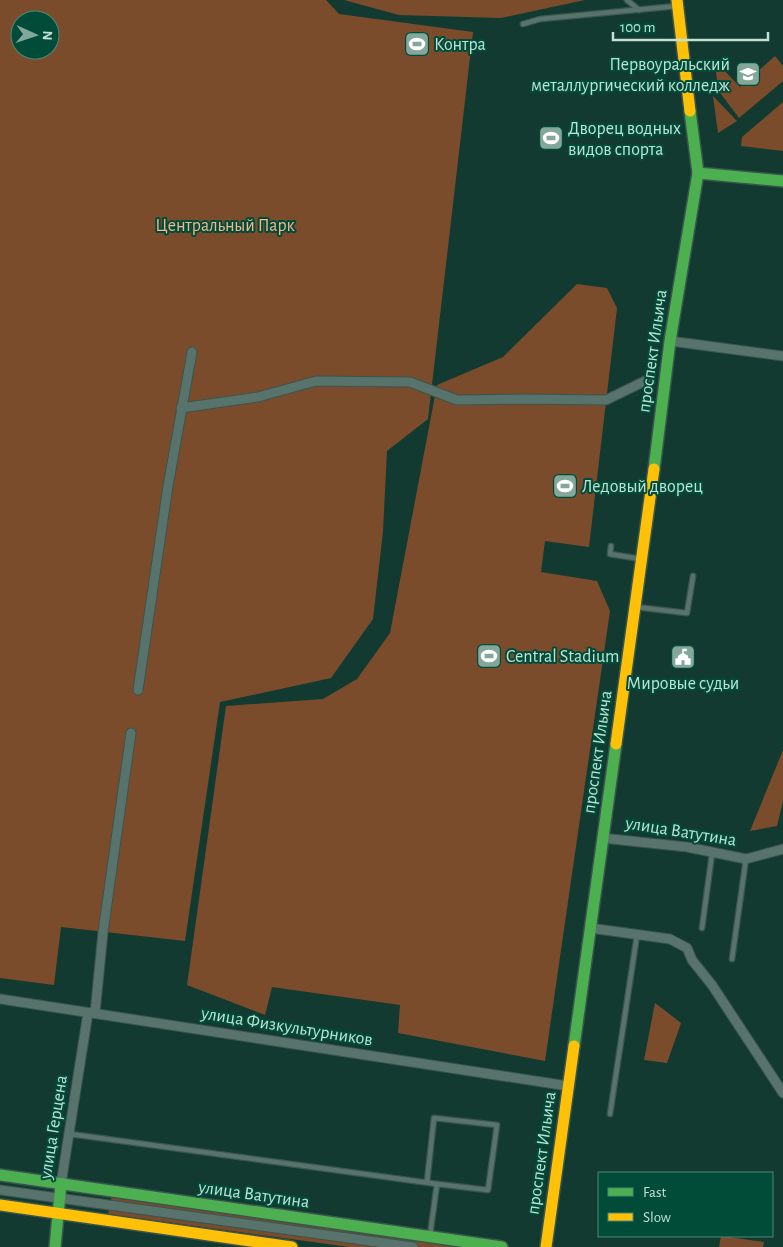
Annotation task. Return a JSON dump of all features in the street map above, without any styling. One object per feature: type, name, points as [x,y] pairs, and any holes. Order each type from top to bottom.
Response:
[{"type":"main road","name":"проспект Ильича","points":[[546,1247],[642,560],[670,341],[698,173],[678,3]]},
{"type":"main road","points":[[698,173],[783,181]]},
{"type":"main road","name":"улица Ватутина","points":[[0,1175],[502,1247]]},
{"type":"main road","name":"улица Герцена","points":[[55,1247],[61,1184]]},
{"type":"main road","points":[[0,1206],[292,1247]]},
{"type":"street","points":[[670,341],[783,356]]},
{"type":"street","points":[[138,690],[181,408],[192,352]]},
{"type":"street","points":[[181,408],[258,397],[316,381],[410,382],[457,400],[522,398],[606,400],[645,381]]},
{"type":"street","name":"улица Герцена","points":[[61,1184],[104,932],[131,733]]},
{"type":"street","name":"улица Ватутина","points":[[602,838],[687,847],[712,854],[746,859],[783,849]]},
{"type":"street","points":[[590,928],[670,939],[687,948],[692,960],[712,985],[783,1092]]},
{"type":"street","name":"улица Физкультурников","points":[[0,999],[568,1086]]},
{"type":"street","points":[[0,1190],[413,1247]]},
{"type":"lane","points":[[627,0],[639,10]]},
{"type":"lane","points":[[523,24],[540,19],[639,10],[678,3]]},
{"type":"lane","points":[[611,546],[610,554],[642,560]]},
{"type":"lane","points":[[635,606],[687,613],[693,576]]},
{"type":"lane","points":[[702,928],[712,854]]},
{"type":"lane","points":[[732,959],[746,859]]},
{"type":"lane","points":[[610,1114],[638,934]]},
{"type":"lane","points":[[70,1134],[437,1184],[488,1190],[497,1125],[434,1118],[427,1182]]},
{"type":"lane","points":[[430,1236],[437,1184]]},
{"type":"green space","name":"Центральный Парк","points":[[0,0],[326,0],[339,14],[473,32],[428,419],[387,451],[383,531],[373,619],[331,678],[220,702],[185,941],[61,927],[54,985],[0,978]]},
{"type":"green space","points":[[344,0],[585,0],[501,18],[399,15]]},
{"type":"green space","points":[[775,56],[783,66],[783,81],[739,118],[718,90],[715,61],[740,87]]},
{"type":"green space","points":[[713,96],[737,121],[718,133]]},
{"type":"green space","points":[[783,102],[783,151],[741,146],[742,137]]},
{"type":"green space","name":"Central Stadium","points":[[577,284],[607,288],[617,308],[589,547],[545,541],[541,572],[597,581],[610,611],[545,1061],[398,1033],[400,1005],[272,987],[265,1015],[187,985],[226,706],[323,699],[357,679],[390,633],[437,385],[503,357]]},
{"type":"green space","points":[[783,750],[783,801],[777,826],[750,831]]},
{"type":"green space","points":[[655,1003],[681,1023],[667,1063],[644,1060]]},
{"type":"green space","points":[[112,1195],[467,1247],[349,1247],[108,1214]]},
{"type":"green space","points":[[721,1237],[764,1242],[763,1247],[719,1247]]},
{"type":"traffic: fast","points":[[654,469],[670,341],[698,173],[690,111]]},
{"type":"traffic: fast","points":[[698,173],[783,181]]},
{"type":"traffic: fast","points":[[574,1046],[616,744]]},
{"type":"traffic: fast","points":[[0,1175],[502,1247]]},
{"type":"traffic: fast","points":[[55,1247],[61,1184]]},
{"type":"traffic: slow","points":[[677,0],[690,111]]},
{"type":"traffic: slow","points":[[616,744],[654,469]]},
{"type":"traffic: slow","points":[[546,1247],[574,1046]]},
{"type":"traffic: slow","points":[[0,1205],[292,1247]]},
{"type":"place","name":"Контра","points":[[417,44]]},
{"type":"place","name":"Первоуральский металлургический колледж","points":[[748,74]]},
{"type":"place","name":"Дворец водных видов спорта","points":[[551,138]]},
{"type":"place","name":"Ледовый дворец","points":[[565,486]]},
{"type":"place","name":"Central Stadium","points":[[489,656]]},
{"type":"place","name":"Мировые судьи","points":[[683,657]]}]
